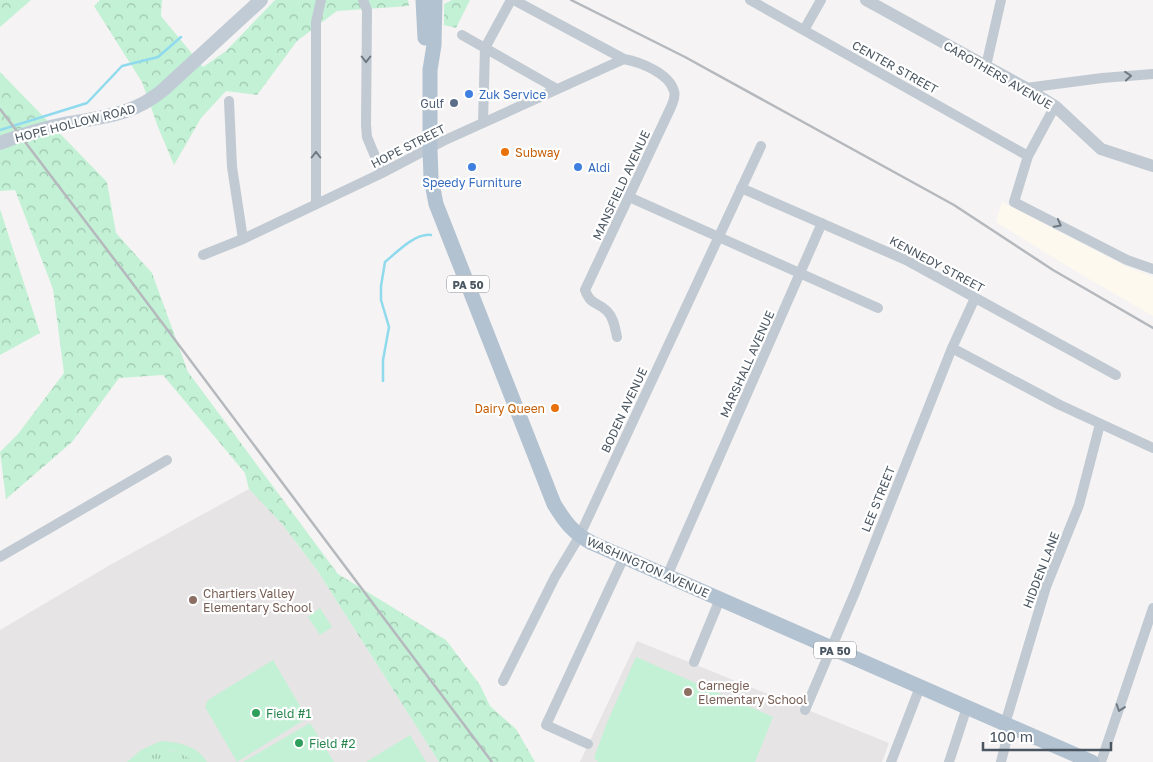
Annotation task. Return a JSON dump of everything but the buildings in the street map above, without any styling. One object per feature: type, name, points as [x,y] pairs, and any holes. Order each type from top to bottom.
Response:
[{"type":"main road","name":"HOPE HOLLOW ROAD","points":[[0,143],[57,126],[112,116],[140,107],[163,90],[261,0]]},
{"type":"main road","name":"WASHINGTON AVENUE","points":[[423,0],[430,70],[431,178],[440,216],[554,504],[569,528],[579,536],[624,557],[967,707],[1085,761]]},
{"type":"main road","name":"WASHINGTON AVENUE","points":[[430,70],[434,45],[435,0]]},
{"type":"street","points":[[316,204],[316,22],[321,0]]},
{"type":"street","points":[[483,123],[485,48],[513,0],[624,59]]},
{"type":"street","name":"CENTER STREET","points":[[750,0],[1028,156]]},
{"type":"street","points":[[804,30],[821,0]]},
{"type":"street","name":"CAROTHERS AVENUE","points":[[866,0],[1026,88],[1055,106],[1102,149],[1153,166]]},
{"type":"street","points":[[986,66],[1001,0]]},
{"type":"street","points":[[365,5],[366,125],[368,138],[382,173]]},
{"type":"street","points":[[462,35],[558,89]]},
{"type":"street","name":"HOPE STREET","points":[[203,255],[243,239],[382,173],[444,141],[624,59]]},
{"type":"street","name":"MANSFIELD AVENUE","points":[[617,337],[614,323],[608,311],[589,300],[585,290],[674,98],[674,92],[668,82],[655,70],[624,59]]},
{"type":"street","points":[[1026,88],[1102,78],[1153,74]]},
{"type":"street","points":[[229,101],[232,167],[243,239]]},
{"type":"street","points":[[1055,106],[1028,156],[1014,202],[1126,260],[1153,269]]},
{"type":"street","name":"BODEN AVENUE","points":[[503,681],[555,577],[579,536],[761,146]]},
{"type":"street","name":"KENNEDY STREET","points":[[741,188],[908,261],[1116,375]]},
{"type":"street","points":[[629,197],[878,308]]},
{"type":"street","name":"MARSHALL AVENUE","points":[[667,576],[822,223]]},
{"type":"street","name":"LEE STREET","points":[[805,710],[952,348],[975,298]]},
{"type":"street","points":[[952,348],[1060,406],[1153,448]]},
{"type":"street","name":"HIDDEN LANE","points":[[1001,762],[1007,725],[1044,593],[1080,506],[1100,424]]},
{"type":"street","points":[[0,557],[167,460]]},
{"type":"street","points":[[588,744],[546,724],[624,557]]},
{"type":"street","points":[[694,662],[720,599]]},
{"type":"street","points":[[1101,762],[1153,608]]},
{"type":"street","points":[[891,762],[920,687]]},
{"type":"street","points":[[950,762],[967,707]]},
{"type":"shaded area","points":[[1002,202],[1127,267],[1153,277],[1153,316],[996,222]]},
{"type":"shaded area","name":"Chartiers Valley Elementary School","points":[[249,489],[282,524],[317,570],[439,762],[0,762],[0,630],[110,565]]},
{"type":"shaded area","name":"Carnegie Elementary School","points":[[637,641],[889,743],[882,762],[580,762]]},
{"type":"green space","points":[[0,0],[31,0],[0,27]]},
{"type":"green space","points":[[100,0],[162,0],[161,16],[203,67],[226,51],[275,0],[408,0],[409,6],[337,11],[297,41],[257,95],[226,91],[201,118],[174,165],[142,82],[94,6]]},
{"type":"green space","points":[[452,0],[470,0],[456,28],[444,25],[444,4]]},
{"type":"green space","points":[[0,72],[107,182],[116,233],[152,273],[188,372],[338,574],[446,640],[480,685],[490,706],[516,729],[535,762],[439,762],[317,570],[282,524],[249,489],[245,473],[163,375],[119,378],[72,442],[6,499],[0,452],[18,434],[64,373],[53,289],[15,190],[0,191]]},
{"type":"green space","points":[[0,209],[40,333],[0,355]]},
{"type":"green space","points":[[320,608],[332,627],[320,635],[308,617]]},
{"type":"green space","points":[[636,657],[773,717],[755,762],[598,762],[594,758],[606,725]]},
{"type":"green space","name":"Field #1","points":[[273,660],[307,718],[237,762],[205,707],[208,700]]},
{"type":"green space","name":"Field #2","points":[[310,723],[334,762],[243,762]]},
{"type":"green space","points":[[410,735],[426,762],[366,762]]},
{"type":"green space","points":[[161,741],[187,746],[198,752],[207,762],[196,762],[179,752],[170,750],[153,753],[139,762],[127,762],[141,750]]},
{"type":"green space","points":[[162,750],[179,752],[196,762],[139,762],[153,753]]},
{"type":"waterway","points":[[0,130],[87,103],[122,66],[158,57],[181,37]]},
{"type":"waterway","points":[[383,381],[383,360],[389,327],[381,300],[385,262],[413,240],[425,235],[431,235]]},
{"type":"railway","points":[[571,0],[685,57],[954,205],[1053,270],[1153,328]]},
{"type":"railway","points":[[0,109],[492,762]]},
{"type":"place","name":"Zuk Service","points":[[469,94]]},
{"type":"place","name":"Gulf","points":[[454,103]]},
{"type":"place","name":"Subway","points":[[505,152]]},
{"type":"place","name":"Speedy Furniture","points":[[472,167]]},
{"type":"place","name":"Aldi","points":[[578,167]]},
{"type":"place","name":"Dairy Queen","points":[[555,408]]},
{"type":"place","name":"Chartiers Valley Elementary School","points":[[193,600]]},
{"type":"place","name":"Carnegie Elementary School","points":[[688,692]]},
{"type":"place","name":"Field #1","points":[[256,713]]},
{"type":"place","name":"Field #2","points":[[299,743]]}]
